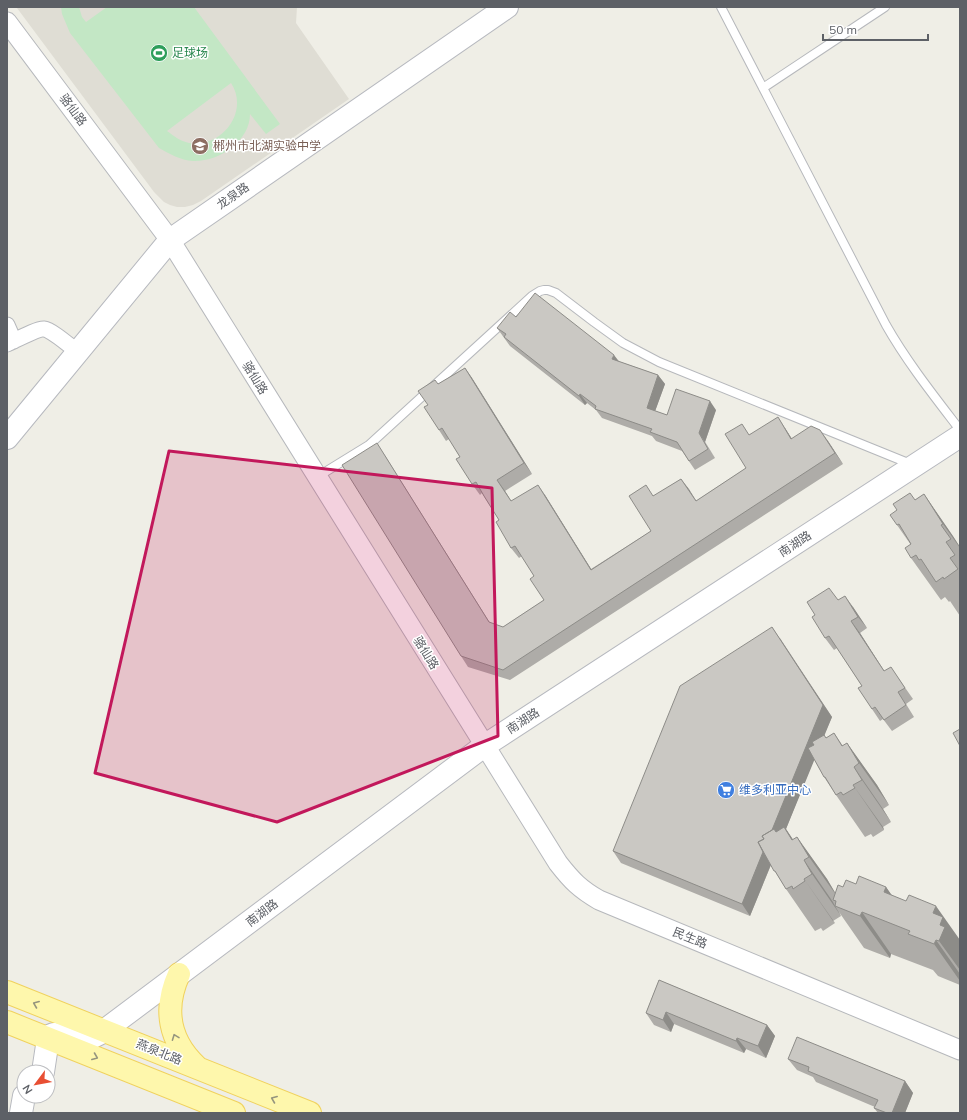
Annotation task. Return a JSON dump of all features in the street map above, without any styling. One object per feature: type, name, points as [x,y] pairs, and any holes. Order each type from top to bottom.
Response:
[{"type":"main road","name":"龙泉路","points":[[7,438],[170,240],[508,7]]},
{"type":"main road","name":"南湖路","points":[[104,1031],[484,746],[960,436]]},
{"type":"main road","points":[[179,974],[171,995],[170,1017],[172,1028],[176,1040],[182,1050],[189,1060],[198,1068]]},
{"type":"main road","name":"燕泉北路","points":[[7,992],[310,1113]]},
{"type":"main road","points":[[7,1022],[234,1113]]},
{"type":"main road","points":[[42,1064],[41,1036],[37,1029],[41,1025],[49,1022],[54,1023],[93,1036],[104,1031]]},
{"type":"main road","points":[[31,1064],[41,1036]]},
{"type":"street","name":"骆仙路","points":[[7,22],[170,240],[484,746]]},
{"type":"street","points":[[7,325],[11,342],[38,330],[44,329],[51,332],[78,352]]},
{"type":"street","name":"民生路","points":[[484,746],[558,863],[571,880],[585,892],[599,900],[960,1050]]},
{"type":"lane","points":[[721,7],[893,338],[960,430]]},
{"type":"lane","points":[[763,88],[885,7]]},
{"type":"lane","points":[[317,477],[369,445],[532,296],[544,290],[556,293],[613,336],[633,349],[659,362],[915,466]]},
{"type":"highlighted area","points":[[169,451],[492,488],[498,736],[277,822],[95,773]]},
{"type":"shaded area","name":"郴州市北湖实验中学","points":[[297,7],[296,23],[349,99],[201,201],[185,207],[177,207],[164,202],[154,192],[17,8]]},
{"type":"green space","points":[[61,7],[79,7],[82,17],[86,22],[107,7],[194,7],[280,124],[266,134],[250,114],[249,124],[239,141],[222,154],[203,160],[193,161],[179,158],[159,148],[70,33],[62,14]],"holes":[[[231,83],[236,94],[237,105],[229,126],[212,140],[201,143],[189,143],[180,140],[167,131]]]},
{"type":"building","points":[[535,293],[614,355],[612,359],[658,375],[647,408],[667,415],[676,389],[710,401],[699,433],[708,449],[689,461],[677,442],[650,432],[652,429],[595,409],[596,406],[580,394],[579,396],[504,337],[506,334],[497,328],[510,312],[516,317]]},
{"type":"building","points":[[465,368],[524,463],[497,480],[511,501],[538,485],[591,570],[651,531],[629,496],[646,485],[653,496],[681,479],[696,501],[746,468],[725,434],[742,424],[749,435],[778,417],[791,439],[811,426],[820,430],[835,453],[503,670],[461,656],[342,465],[377,443],[489,622],[503,627],[544,600],[530,579],[534,576],[515,546],[511,548],[496,522],[499,520],[476,482],[472,484],[456,459],[460,457],[442,428],[439,430],[424,407],[428,405],[418,391],[435,380],[438,384]]},
{"type":"building","points":[[910,493],[915,500],[924,494],[943,524],[941,525],[951,539],[946,542],[955,555],[950,558],[958,569],[944,579],[943,577],[936,582],[921,559],[919,560],[916,555],[911,558],[905,548],[911,544],[899,524],[897,525],[890,515],[897,510],[893,504]]},
{"type":"building","points":[[829,588],[838,600],[845,596],[858,617],[851,621],[884,671],[891,667],[905,688],[898,692],[906,705],[884,720],[875,707],[872,709],[858,688],[862,686],[829,636],[825,638],[812,617],[815,615],[807,602]]},
{"type":"building","name":"维多利亚中心","points":[[772,627],[823,705],[772,830],[762,836],[764,839],[758,842],[763,852],[742,904],[613,851],[680,686]]},
{"type":"building","points":[[960,729],[960,746],[953,733]]},
{"type":"building","points":[[834,733],[842,746],[847,743],[859,763],[854,767],[862,780],[853,785],[855,788],[843,795],[841,792],[836,795],[808,748],[814,745],[812,742],[824,735],[826,738]]},
{"type":"building","points":[[784,827],[792,840],[797,837],[809,857],[804,860],[812,874],[793,889],[792,886],[786,889],[758,842],[764,839],[762,836],[774,829],[776,832]]},
{"type":"building","points":[[859,876],[886,887],[884,892],[906,901],[909,895],[936,906],[933,913],[943,917],[940,925],[945,927],[939,941],[936,940],[934,944],[908,934],[910,931],[862,912],[860,916],[835,906],[836,901],[833,900],[838,885],[843,887],[846,880],[856,884]]},
{"type":"building","points":[[659,980],[767,1025],[758,1046],[737,1038],[736,1041],[666,1012],[663,1020],[646,1013]]},
{"type":"building","points":[[797,1037],[905,1081],[892,1113],[887,1113],[874,1108],[878,1100],[808,1071],[809,1067],[788,1059]]},
{"type":"place","name":"足球场","points":[[159,53]]},
{"type":"place","name":"郴州市北湖实验中学","points":[[200,146]]},
{"type":"place","name":"维多利亚中心","points":[[726,790]]}]
